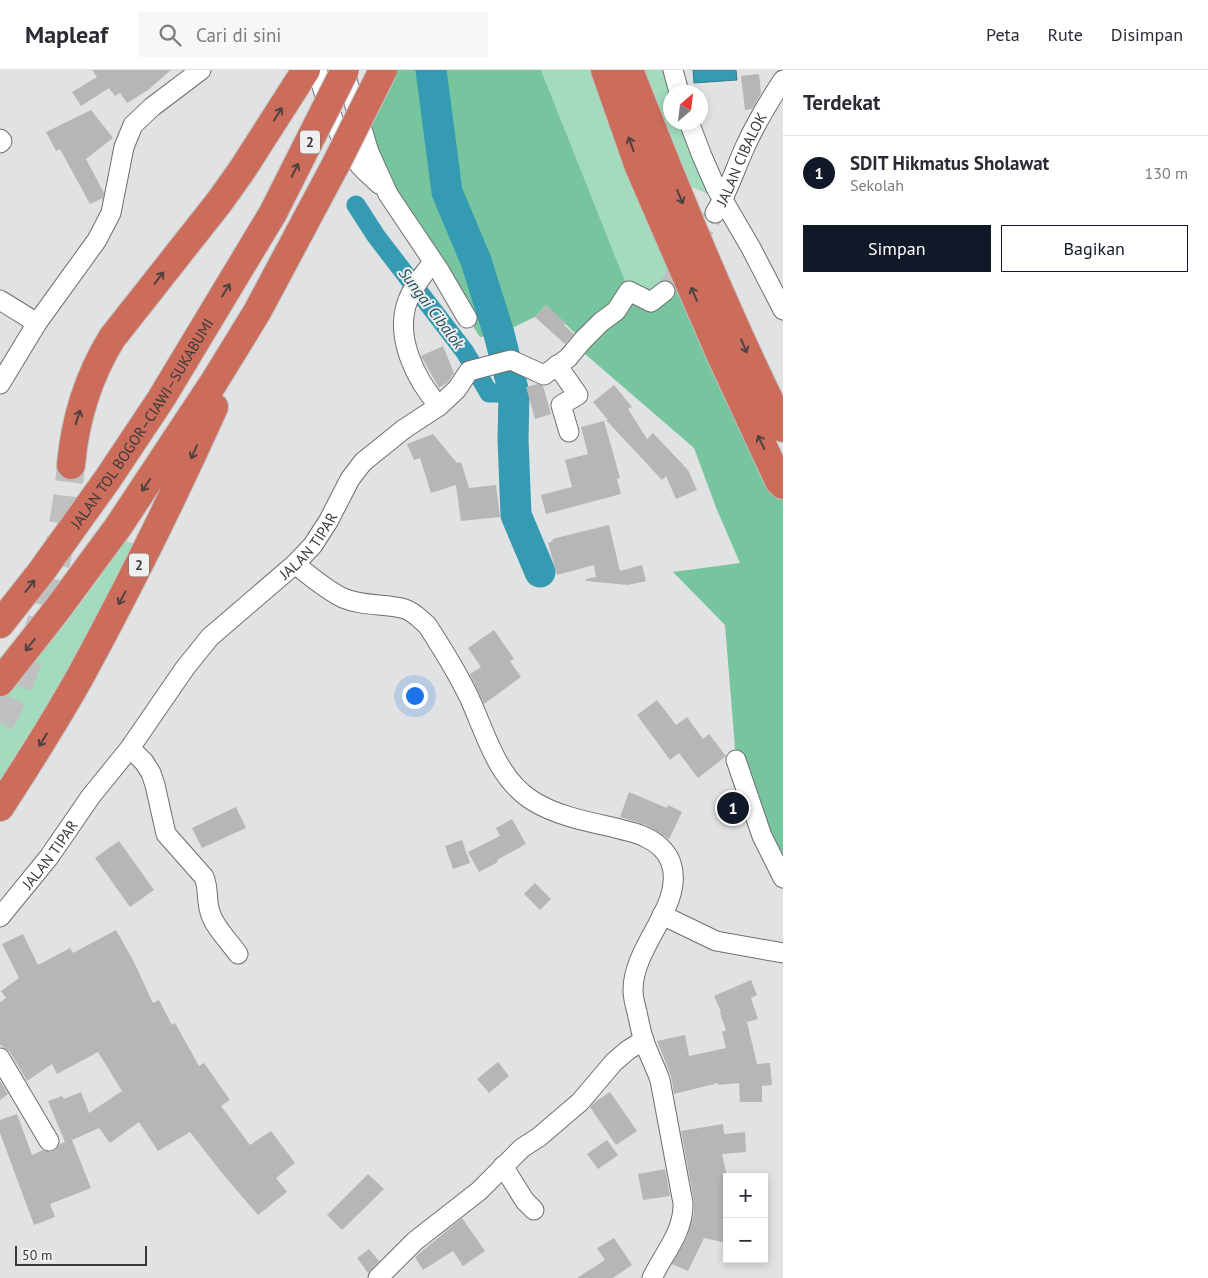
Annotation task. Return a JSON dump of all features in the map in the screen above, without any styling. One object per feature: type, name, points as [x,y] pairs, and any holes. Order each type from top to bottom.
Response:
[{"type":"highway","points":[[71,465],[76,425],[94,372],[112,338],[220,201],[306,70]]},
{"type":"highway","name":"JALAN TOL BOGOR–CIAWI–SUKABUMI","points":[[0,624],[41,572],[118,464],[160,398],[273,213],[345,70]]},
{"type":"highway","name":"2","points":[[0,682],[56,611],[118,527],[214,382],[257,312],[384,70]]},
{"type":"highway","points":[[605,70],[647,185],[721,356],[779,481],[783,485]]},
{"type":"highway","points":[[629,70],[672,179],[762,385],[783,428]]},
{"type":"highway","name":"2","points":[[0,808],[43,740],[80,676],[146,552],[257,312]]},
{"type":"street","points":[[0,384],[37,323],[86,256],[108,220],[115,197],[124,147],[133,125],[152,106],[201,70]]},
{"type":"street","points":[[317,70],[335,125],[343,141],[357,163],[388,194]]},
{"type":"street","points":[[345,70],[369,152],[388,194],[428,269],[467,318]]},
{"type":"street","points":[[674,70],[677,85]]},
{"type":"street","name":"JALAN CIBALOK","points":[[719,207],[758,120],[783,80]]},
{"type":"street","points":[[692,130],[719,207],[777,284],[783,310]]},
{"type":"street","points":[[428,269],[411,293],[405,313],[405,342],[411,361],[431,397],[439,406]]},
{"type":"street","name":"JALAN TIPAR","points":[[0,917],[49,857],[91,796],[130,748],[185,668],[210,637],[295,564],[319,537],[350,478],[363,462],[404,429],[439,406],[457,389],[468,371],[511,360],[544,375],[568,358],[601,322],[616,311],[629,291],[651,302],[665,291]]},
{"type":"street","points":[[0,300],[37,323]]},
{"type":"street","points":[[557,365],[578,395],[561,405],[568,432]]},
{"type":"street","points":[[295,564],[333,593],[344,599],[369,605],[404,609],[427,625],[468,696],[503,772],[513,786],[524,795],[535,803],[551,809],[644,836],[658,845],[670,861],[674,878],[670,901],[644,949],[634,977],[632,991],[644,1040],[660,1080],[683,1203],[678,1230],[652,1278]]},
{"type":"street","points":[[130,748],[144,762],[151,773],[166,834],[204,877],[208,885],[210,912],[238,954]]},
{"type":"street","points":[[736,760],[762,836],[783,878]]},
{"type":"street","points":[[662,915],[716,942],[783,953]]},
{"type":"street","points":[[378,1278],[415,1241],[479,1191],[522,1148],[540,1137],[580,1102],[614,1062],[644,1040]]},
{"type":"street","points":[[0,1058],[49,1141]]},
{"type":"street","points":[[503,1166],[525,1201],[534,1210]]},
{"type":"green space","points":[[383,70],[541,70],[629,291],[665,291],[672,281],[721,356],[783,485],[783,876],[736,760],[725,625],[673,572],[740,563],[717,510],[694,448],[577,347],[582,340],[546,305],[535,317],[499,334],[480,337],[388,194],[364,109]]},
{"type":"green space","points":[[541,70],[601,70],[639,167],[672,281],[665,291],[629,291]]},
{"type":"green space","points":[[629,70],[674,70],[671,85],[663,85],[663,130],[692,130],[723,200],[672,179]]},
{"type":"green space","points":[[123,540],[135,544],[112,597],[0,783],[0,702],[66,623],[97,581]]},
{"type":"water","points":[[693,70],[736,70],[737,80],[694,83]]},
{"type":"building","points":[[92,70],[171,70],[148,90],[127,103],[120,93],[115,96],[109,88],[81,106],[72,92],[97,77]]},
{"type":"building","points":[[759,74],[761,93],[752,109],[745,110],[741,76]]},
{"type":"building","points":[[91,110],[113,138],[86,159],[104,193],[103,198],[90,204],[60,149],[56,151],[46,132]]},
{"type":"building","points":[[546,305],[566,323],[564,325],[574,334],[565,344],[535,317]]},
{"type":"building","points":[[443,346],[454,373],[448,382],[439,388],[421,356]]},
{"type":"building","points":[[538,384],[543,386],[551,414],[535,419],[526,387]]},
{"type":"building","points":[[614,385],[632,407],[628,409],[647,439],[653,433],[688,470],[697,490],[676,499],[666,476],[662,480],[606,420],[608,420],[593,402]]},
{"type":"building","points":[[604,421],[620,478],[617,479],[621,494],[546,514],[541,495],[572,487],[565,460],[588,454],[581,427]]},
{"type":"building","points":[[433,434],[457,463],[461,462],[469,488],[496,485],[500,517],[461,521],[456,485],[431,493],[420,458],[414,460],[407,444]]},
{"type":"building","points":[[609,525],[620,571],[642,565],[646,581],[628,585],[586,581],[586,579],[596,577],[594,565],[557,575],[548,543],[553,541],[552,539]]},
{"type":"building","points":[[494,630],[514,659],[510,661],[521,677],[484,704],[470,674],[481,667],[468,648]]},
{"type":"building","points":[[657,700],[676,725],[687,717],[703,739],[709,734],[726,756],[698,778],[679,753],[670,760],[637,715]]},
{"type":"building","points":[[629,792],[667,808],[668,805],[682,812],[669,839],[646,825],[620,817]]},
{"type":"building","points":[[236,807],[246,828],[202,848],[192,828]]},
{"type":"building","points":[[512,819],[526,844],[479,872],[468,852],[500,836],[496,828]]},
{"type":"building","points":[[462,840],[470,863],[453,869],[445,846]]},
{"type":"building","points":[[119,841],[154,890],[130,907],[95,858]]},
{"type":"building","points":[[535,883],[551,899],[540,910],[524,894]]},
{"type":"building","points":[[116,930],[134,962],[153,1003],[159,1000],[172,1025],[175,1023],[199,1066],[204,1063],[230,1100],[221,1106],[250,1145],[271,1131],[295,1163],[276,1178],[287,1192],[258,1215],[190,1132],[158,1151],[139,1122],[110,1143],[99,1128],[72,1140],[91,1188],[50,1204],[55,1217],[34,1225],[0,1133],[0,1120],[17,1114],[32,1155],[43,1150],[50,1152],[65,1142],[48,1101],[62,1096],[64,1099],[81,1092],[89,1113],[122,1091],[98,1052],[57,1074],[52,1064],[27,1081],[10,1052],[0,1045],[0,1002],[6,998],[1,991],[19,978],[2,944],[23,934],[38,965],[70,948],[73,953]]},
{"type":"building","points":[[751,980],[757,995],[751,998],[758,1019],[747,1022],[757,1064],[770,1063],[772,1085],[762,1086],[762,1102],[740,1102],[739,1083],[718,1085],[718,1083],[674,1094],[671,1076],[657,1041],[685,1035],[689,1056],[726,1048],[722,1032],[726,1030],[714,996]]},
{"type":"building","points":[[498,1062],[509,1076],[489,1093],[477,1079]]},
{"type":"building","points":[[0,1081],[8,1094],[0,1100]]},
{"type":"building","points":[[610,1092],[637,1131],[616,1145],[590,1107]]},
{"type":"building","points":[[723,1124],[724,1134],[745,1132],[746,1152],[722,1154],[726,1173],[723,1173],[723,1242],[704,1238],[688,1271],[672,1264],[687,1237],[694,1214],[694,1201],[681,1131]]},
{"type":"building","points":[[607,1140],[618,1155],[598,1169],[587,1154]]},
{"type":"building","points":[[665,1169],[670,1196],[643,1200],[638,1174]]},
{"type":"building","points":[[368,1174],[384,1189],[342,1230],[327,1215]]},
{"type":"building","points":[[462,1218],[485,1251],[463,1266],[453,1251],[423,1270],[415,1257]]},
{"type":"building","points":[[614,1238],[632,1265],[613,1278],[577,1278],[605,1260],[597,1248]]},
{"type":"building","points":[[369,1249],[379,1261],[368,1273],[357,1258]]},
{"type":"waterway","points":[[431,70],[447,192],[476,261],[499,334],[514,393],[513,439],[516,515],[540,572]]},
{"type":"waterway","name":"Sungai Cibalok","points":[[356,205],[376,236],[465,352],[489,393],[514,393]]},
{"type":"tunnel","points":[[665,291],[715,213]]},
{"type":"tunnel","points":[[0,723],[28,662],[48,598],[62,532],[71,465]]},
{"type":"place","name":"SDIT Hikmatus Sholawat","points":[[733,808]]}]
